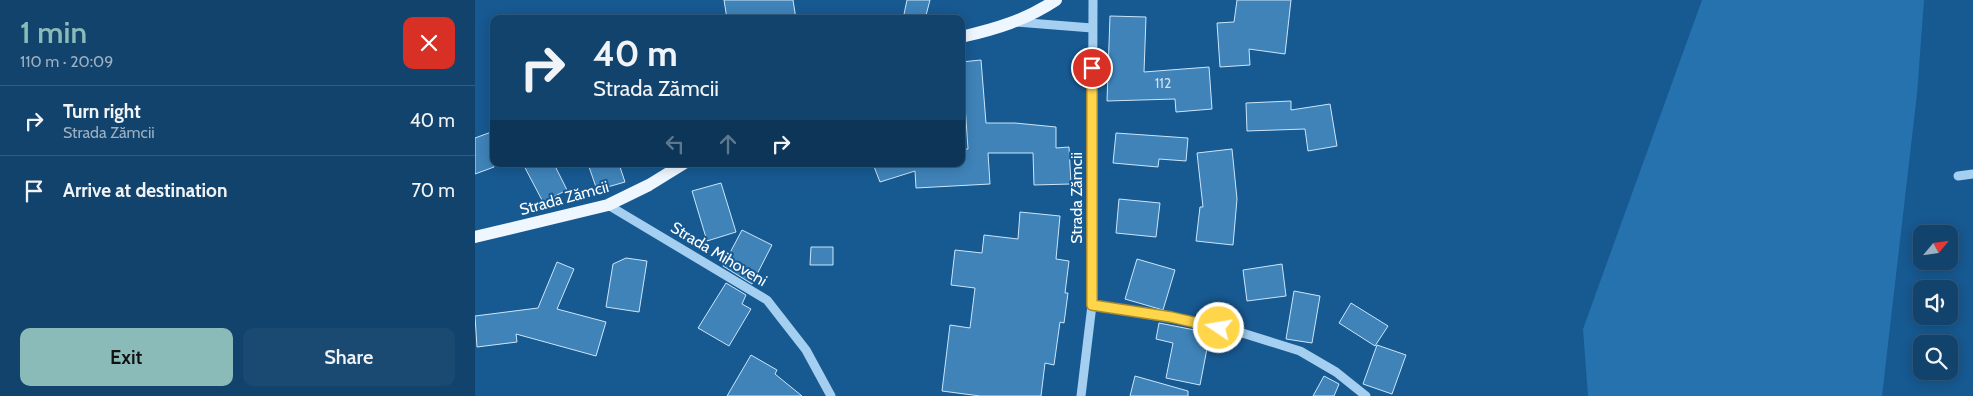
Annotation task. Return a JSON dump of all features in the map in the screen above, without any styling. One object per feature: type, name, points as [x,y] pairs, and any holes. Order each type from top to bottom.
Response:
[{"type":"main road","points":[[965,36],[1016,22],[1038,12],[1056,0]]},
{"type":"main road","name":"Strada Zămcii","points":[[475,237],[608,205],[649,185],[678,167]]},
{"type":"street","name":"Strada Zămcii","points":[[1081,396],[1092,305],[1093,0]]},
{"type":"street","points":[[1016,22],[1092,28]]},
{"type":"street","points":[[1958,176],[1973,174]]},
{"type":"street","name":"Strada Mihoveni","points":[[608,205],[767,300],[806,350],[831,396]]},
{"type":"street","points":[[1092,305],[1171,317],[1227,329],[1301,351],[1336,372],[1366,396]]},
{"type":"shaded area","points":[[1702,0],[1924,0],[1917,94],[1882,396],[1588,396],[1583,329]]},
{"type":"building","points":[[724,0],[793,0],[795,15],[726,15]]},
{"type":"building","points":[[907,0],[930,0],[926,15],[904,15]]},
{"type":"building","points":[[1237,0],[1291,0],[1285,54],[1249,49],[1250,65],[1220,67],[1217,23],[1234,22]]},
{"type":"building","points":[[1110,16],[1146,17],[1144,72],[1209,67],[1212,109],[1176,112],[1175,99],[1107,101]]},
{"type":"building","points":[[981,60],[986,123],[1015,123],[1056,127],[1056,148],[1069,147],[1071,184],[1034,185],[1033,153],[988,153],[990,184],[916,188],[915,171],[880,182],[874,167],[965,167],[965,149],[968,149],[965,62]]},
{"type":"building","points":[[1291,101],[1291,110],[1330,104],[1337,146],[1308,151],[1305,129],[1247,131],[1246,103]]},
{"type":"building","points":[[490,132],[490,167],[494,167],[475,174],[475,138]]},
{"type":"building","points":[[1116,133],[1188,138],[1186,161],[1159,159],[1158,167],[1113,163]]},
{"type":"building","points":[[1232,149],[1237,199],[1233,245],[1196,241],[1200,207],[1203,207],[1197,153]]},
{"type":"building","points":[[525,167],[556,167],[567,190],[543,202]]},
{"type":"building","points":[[589,167],[620,167],[625,182],[597,190]]},
{"type":"building","points":[[721,183],[736,232],[707,241],[692,191]]},
{"type":"building","points":[[1119,199],[1160,203],[1156,237],[1116,233]]},
{"type":"building","points":[[1020,212],[1060,216],[1056,259],[1069,261],[1065,293],[1068,293],[1064,323],[1060,322],[1054,365],[1045,363],[1041,396],[980,396],[942,391],[950,325],[970,328],[975,288],[951,285],[955,250],[982,253],[984,235],[1018,239]]},
{"type":"building","points":[[742,230],[772,245],[752,284],[723,266]]},
{"type":"building","points":[[811,247],[833,247],[833,265],[810,265]]},
{"type":"building","points":[[626,258],[647,261],[639,312],[606,307],[613,264]]},
{"type":"building","points":[[1137,259],[1175,270],[1163,310],[1125,299]]},
{"type":"building","points":[[557,262],[574,269],[557,309],[606,322],[596,356],[516,334],[517,342],[477,347],[475,316],[538,308]]},
{"type":"building","points":[[1282,264],[1286,296],[1247,301],[1243,270]]},
{"type":"building","points":[[726,283],[746,295],[742,304],[751,309],[729,346],[698,328]]},
{"type":"building","points":[[1294,291],[1320,296],[1312,343],[1286,339]]},
{"type":"building","points":[[1351,303],[1388,326],[1375,346],[1339,323]]},
{"type":"building","points":[[1159,323],[1210,333],[1200,385],[1166,378],[1173,343],[1156,339]]},
{"type":"building","points":[[1377,345],[1406,355],[1392,394],[1363,384]]},
{"type":"building","points":[[751,355],[777,370],[775,374],[802,396],[727,396]]},
{"type":"building","points":[[1135,376],[1188,391],[1188,396],[1130,396]]},
{"type":"building","points":[[1324,376],[1339,384],[1334,396],[1313,396]]},
{"type":"route","points":[[1092,68],[1092,305],[1171,317],[1219,328]]}]
